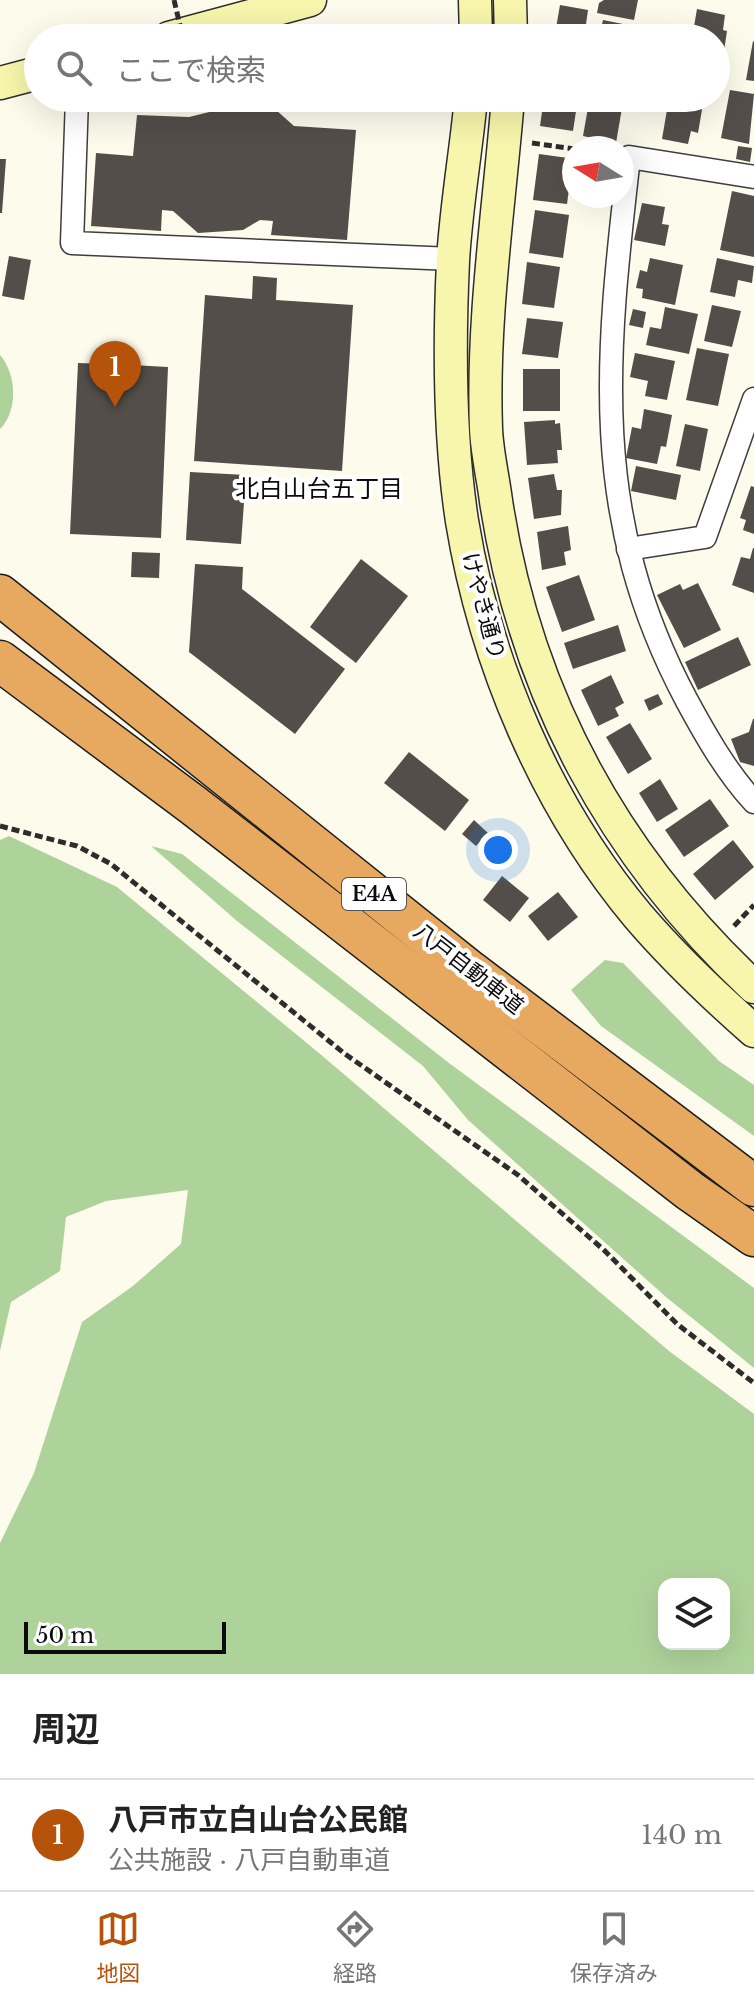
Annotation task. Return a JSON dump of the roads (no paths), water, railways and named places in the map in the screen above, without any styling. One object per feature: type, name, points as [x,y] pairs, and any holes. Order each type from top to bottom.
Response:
[{"type":"highway","name":"八戸自動車道","points":[[0,595],[470,971],[754,1186]]},
{"type":"highway","name":"八戸自動車道","points":[[0,661],[193,805],[690,1191],[754,1236]]},
{"type":"street","points":[[221,24],[310,0]]},
{"type":"street","points":[[475,0],[476,24]]},
{"type":"street","points":[[510,0],[511,24]]},
{"type":"street","points":[[0,83],[24,77]]},
{"type":"street","points":[[77,112],[72,243],[453,259]]},
{"type":"street","name":"けやき通り","points":[[469,112],[453,259],[451,405],[462,521],[490,642],[537,757],[579,835],[637,914],[698,981],[754,1031]]},
{"type":"street","name":"けやき通り","points":[[507,112],[486,312],[486,432],[504,553],[533,658],[567,738],[614,824],[677,908],[754,987]]},
{"type":"street","points":[[754,177],[629,157],[618,245],[608,411],[613,481],[628,549],[646,608],[674,677],[705,734],[754,802]]},
{"type":"street","points":[[628,549],[705,537],[754,399]]},
{"type":"place","name":"八戸市立白山台公民館","points":[[115,407]]},
{"type":"district","name":"北白山台五丁目","points":[[319,489]]}]
